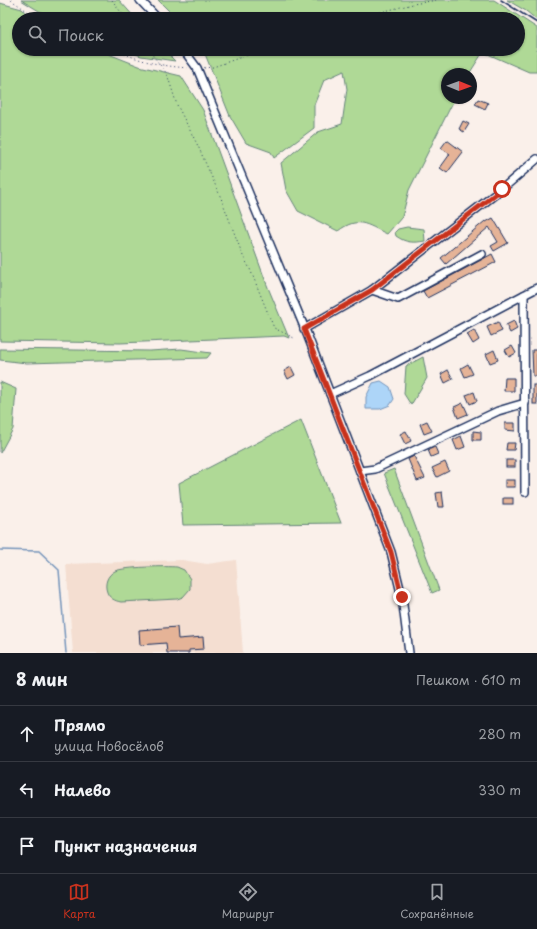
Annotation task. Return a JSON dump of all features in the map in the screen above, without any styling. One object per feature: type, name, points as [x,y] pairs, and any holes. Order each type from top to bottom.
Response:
[{"type":"street","points":[[140,0],[151,12]]},
{"type":"street","points":[[188,56],[197,68],[304,329],[396,567],[405,610],[409,653]]},
{"type":"street","points":[[304,329],[372,290],[502,189],[537,159]]},
{"type":"street","points":[[372,290],[398,299],[482,254]]},
{"type":"street","points":[[330,394],[370,376],[537,288]]},
{"type":"street","points":[[524,295],[524,492]]},
{"type":"street","points":[[360,471],[375,470],[498,411],[524,402]]},
{"type":"path","points":[[11,0],[29,12]]},
{"type":"path","points":[[112,0],[121,12]]},
{"type":"path","points":[[381,12],[437,0]]},
{"type":"path","points":[[130,56],[160,66],[197,68],[213,67],[245,56]]},
{"type":"path","points":[[153,56],[167,74],[177,105],[198,146],[221,198],[243,256],[250,269],[274,328],[296,339]]},
{"type":"shaded area","points":[[182,560],[207,564],[236,560],[243,653],[73,653],[66,564]]},
{"type":"green space","points":[[21,0],[119,0],[130,12],[42,12]]},
{"type":"green space","points":[[158,0],[494,0],[512,12],[170,12]]},
{"type":"green space","points":[[507,0],[537,0],[537,20],[526,11]]},
{"type":"green space","points":[[0,3],[22,9],[25,12],[12,12],[12,56],[114,56],[139,66],[181,76],[203,110],[267,285],[289,338],[284,336],[120,343],[0,341]]},
{"type":"green space","points":[[525,20],[537,28],[537,72],[529,72],[492,56],[525,56]]},
{"type":"green space","points":[[141,56],[170,56],[175,61]]},
{"type":"green space","points":[[206,56],[480,56],[473,68],[441,68],[441,104],[452,104],[409,190],[402,217],[387,234],[362,223],[345,226],[338,231],[298,211],[286,190],[281,163],[318,132],[342,124],[347,89],[344,71],[324,80],[314,105],[314,128],[274,158],[271,152],[246,143],[230,116]]},
{"type":"green space","points":[[407,227],[424,229],[425,241],[410,242],[396,236],[395,232],[398,229]]},
{"type":"green space","points":[[0,349],[150,351],[181,349],[211,353],[207,358],[27,363],[0,360]]},
{"type":"green space","points":[[423,357],[427,378],[411,405],[404,394],[406,366]]},
{"type":"green space","points":[[0,382],[16,389],[13,429],[0,453]]},
{"type":"green space","points":[[301,420],[341,523],[183,525],[179,483]]},
{"type":"green space","points":[[394,469],[439,590],[432,593],[384,473]]},
{"type":"green space","points":[[177,567],[184,570],[190,579],[190,589],[183,597],[177,599],[121,602],[112,599],[107,592],[107,580],[115,571],[136,568]]},
{"type":"water","points":[[381,381],[390,387],[394,399],[390,405],[380,409],[366,409],[366,397],[373,383]]},
{"type":"building","points":[[478,99],[488,103],[485,109],[475,104],[477,104]]},
{"type":"building","points":[[463,121],[469,124],[464,132],[459,129]]},
{"type":"building","points":[[447,140],[463,152],[447,173],[440,168],[450,154],[441,148]]},
{"type":"building","points":[[493,218],[508,243],[494,251],[491,246],[498,242],[489,227],[446,264],[441,258],[485,221],[486,222]]},
{"type":"building","points":[[492,254],[496,262],[427,298],[423,291]]},
{"type":"building","points":[[514,321],[517,329],[510,333],[506,325]]},
{"type":"building","points":[[498,322],[502,331],[491,336],[487,327]]},
{"type":"building","points":[[474,330],[479,340],[473,344],[467,334]]},
{"type":"building","points":[[512,346],[516,353],[509,357],[505,350]]},
{"type":"building","points":[[494,350],[498,360],[490,363],[486,354]]},
{"type":"building","points":[[532,350],[537,350],[537,376],[533,376]]},
{"type":"building","points":[[468,364],[473,374],[465,377],[461,368]]},
{"type":"building","points":[[291,367],[295,375],[288,379],[284,371]]},
{"type":"building","points":[[448,370],[453,379],[445,383],[441,374]]},
{"type":"building","points":[[505,378],[514,378],[514,391],[504,391]]},
{"type":"building","points":[[533,385],[537,385],[537,404],[533,404]]},
{"type":"building","points":[[474,392],[477,401],[470,404],[466,395]]},
{"type":"building","points":[[463,403],[468,414],[458,418],[454,407]]},
{"type":"building","points":[[427,421],[432,431],[424,434],[420,424]]},
{"type":"building","points":[[505,423],[515,423],[515,431],[505,430]]},
{"type":"building","points":[[406,431],[411,441],[405,444],[400,434]]},
{"type":"building","points":[[473,431],[481,432],[481,440],[473,440]]},
{"type":"building","points":[[461,436],[465,447],[457,450],[453,440]]},
{"type":"building","points":[[507,443],[515,443],[514,450],[506,450]]},
{"type":"building","points":[[435,447],[438,454],[431,457],[428,450]]},
{"type":"building","points":[[414,456],[425,478],[417,481],[408,459]]},
{"type":"building","points":[[506,460],[515,460],[515,467],[506,467]]},
{"type":"building","points":[[445,462],[449,471],[437,477],[432,468]]},
{"type":"building","points":[[505,480],[515,480],[515,487],[505,487]]},
{"type":"building","points":[[442,492],[444,507],[438,507],[436,493]]},
{"type":"building","points":[[503,498],[513,498],[513,504],[503,504]]},
{"type":"building","points":[[177,627],[178,639],[203,637],[204,649],[189,650],[189,653],[167,653],[166,643],[140,645],[139,630]]},
{"type":"waterway","points":[[0,550],[39,551],[59,570],[66,653]]},
{"type":"railway","points":[[501,0],[520,12]]},
{"type":"railway","points":[[525,15],[537,23]]},
{"type":"route","points":[[402,597],[396,567],[391,552],[376,517],[360,471],[304,329],[372,290],[502,189]]}]
